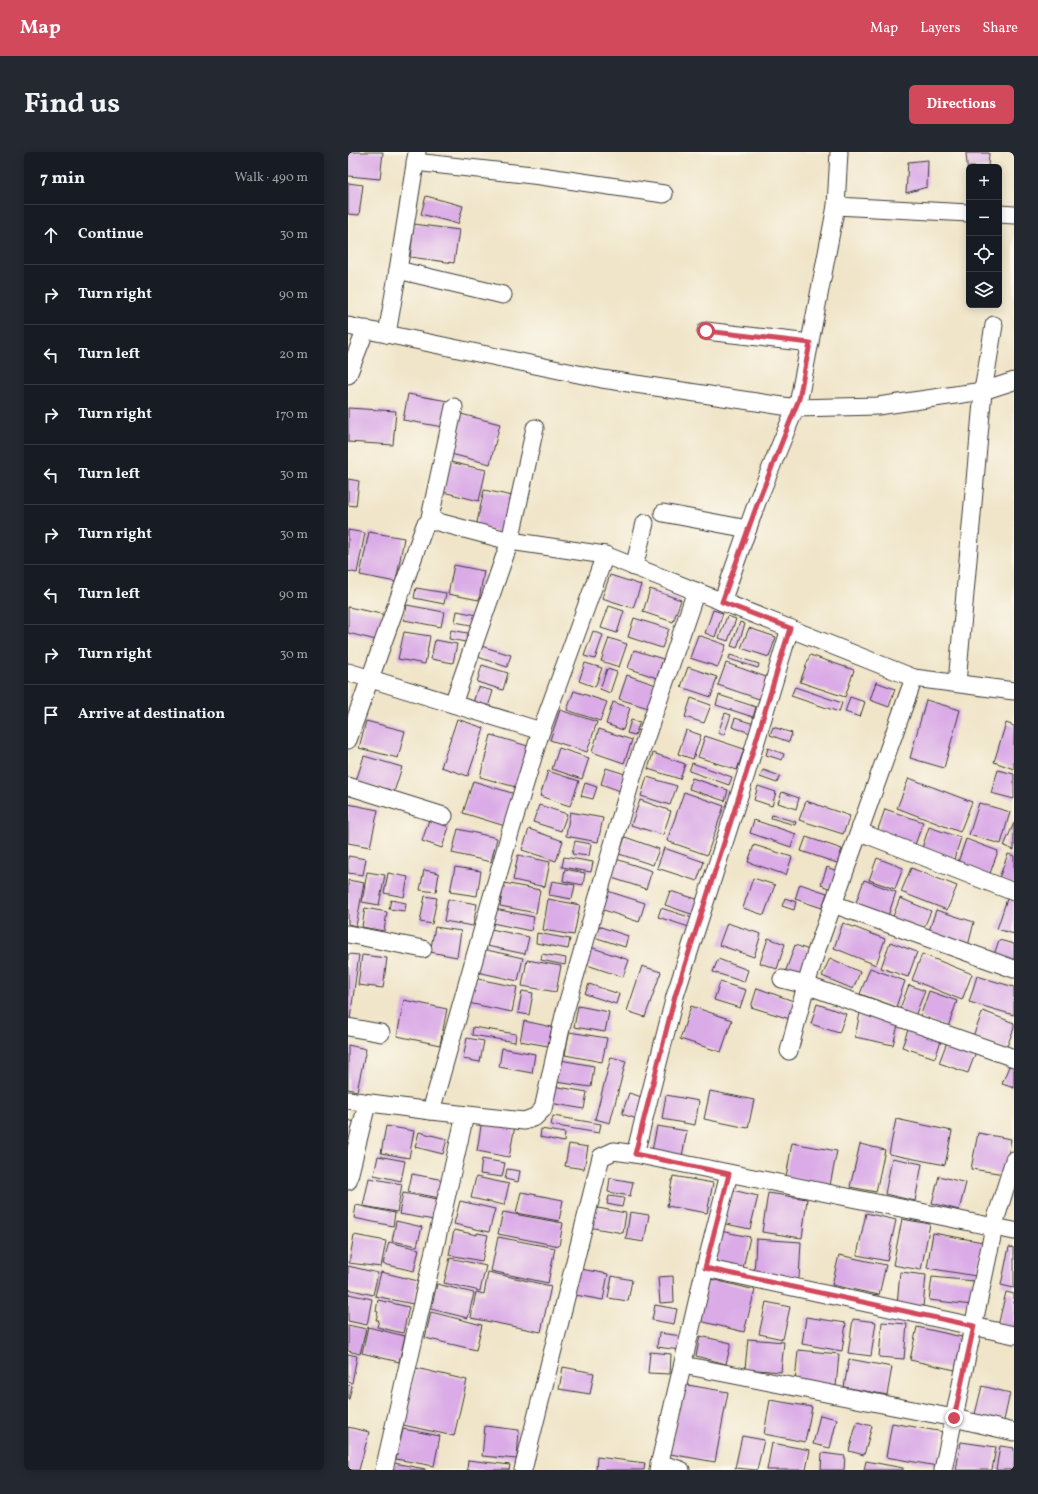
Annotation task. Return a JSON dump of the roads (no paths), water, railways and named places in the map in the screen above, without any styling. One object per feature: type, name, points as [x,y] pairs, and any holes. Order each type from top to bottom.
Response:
[{"type":"street","points":[[722,602],[748,529],[799,399],[836,206],[839,152]]},
{"type":"street","points":[[387,334],[416,157],[664,194]]},
{"type":"street","points":[[836,206],[966,212]]},
{"type":"street","points":[[1002,214],[1014,215]]},
{"type":"street","points":[[398,270],[503,295]]},
{"type":"street","points":[[957,683],[983,391],[994,325]]},
{"type":"street","points":[[348,326],[602,379],[796,408],[878,406],[983,391],[1014,381]]},
{"type":"street","points":[[348,375],[366,329]]},
{"type":"street","points":[[706,331],[810,343]]},
{"type":"street","points":[[348,740],[425,525],[429,522],[454,406]]},
{"type":"street","points":[[452,704],[510,541],[535,428]]},
{"type":"street","points":[[664,513],[748,529]]},
{"type":"street","points":[[429,522],[438,522],[510,541],[605,555],[914,678],[1014,691]]},
{"type":"street","points":[[634,567],[645,523]]},
{"type":"street","points":[[431,1111],[510,833],[541,731],[605,555]]},
{"type":"street","points":[[348,1100],[367,1104],[524,1121],[535,1117],[543,1109],[564,1015],[632,778],[696,591]]},
{"type":"street","points":[[635,1154],[675,996],[747,771],[790,628]]},
{"type":"street","points":[[348,672],[541,731]]},
{"type":"street","points":[[789,1051],[816,952],[914,678]]},
{"type":"street","points":[[348,786],[444,816]]},
{"type":"street","points":[[860,832],[1014,892]]},
{"type":"street","points":[[833,904],[1014,969]]},
{"type":"street","points":[[348,934],[423,949]]},
{"type":"street","points":[[782,979],[806,985],[1014,1058]]},
{"type":"street","points":[[348,1027],[381,1033]]},
{"type":"street","points":[[348,1182],[367,1104]]},
{"type":"street","points":[[384,1470],[465,1115]]},
{"type":"street","points":[[523,1470],[601,1157],[614,1151],[635,1154],[1014,1231]]},
{"type":"street","points":[[943,1470],[994,1228],[1014,1160]]},
{"type":"street","points":[[681,1470],[658,1466],[729,1174]]},
{"type":"street","points":[[705,1268],[1014,1335]]},
{"type":"street","points":[[683,1365],[954,1418],[1014,1432]]}]
